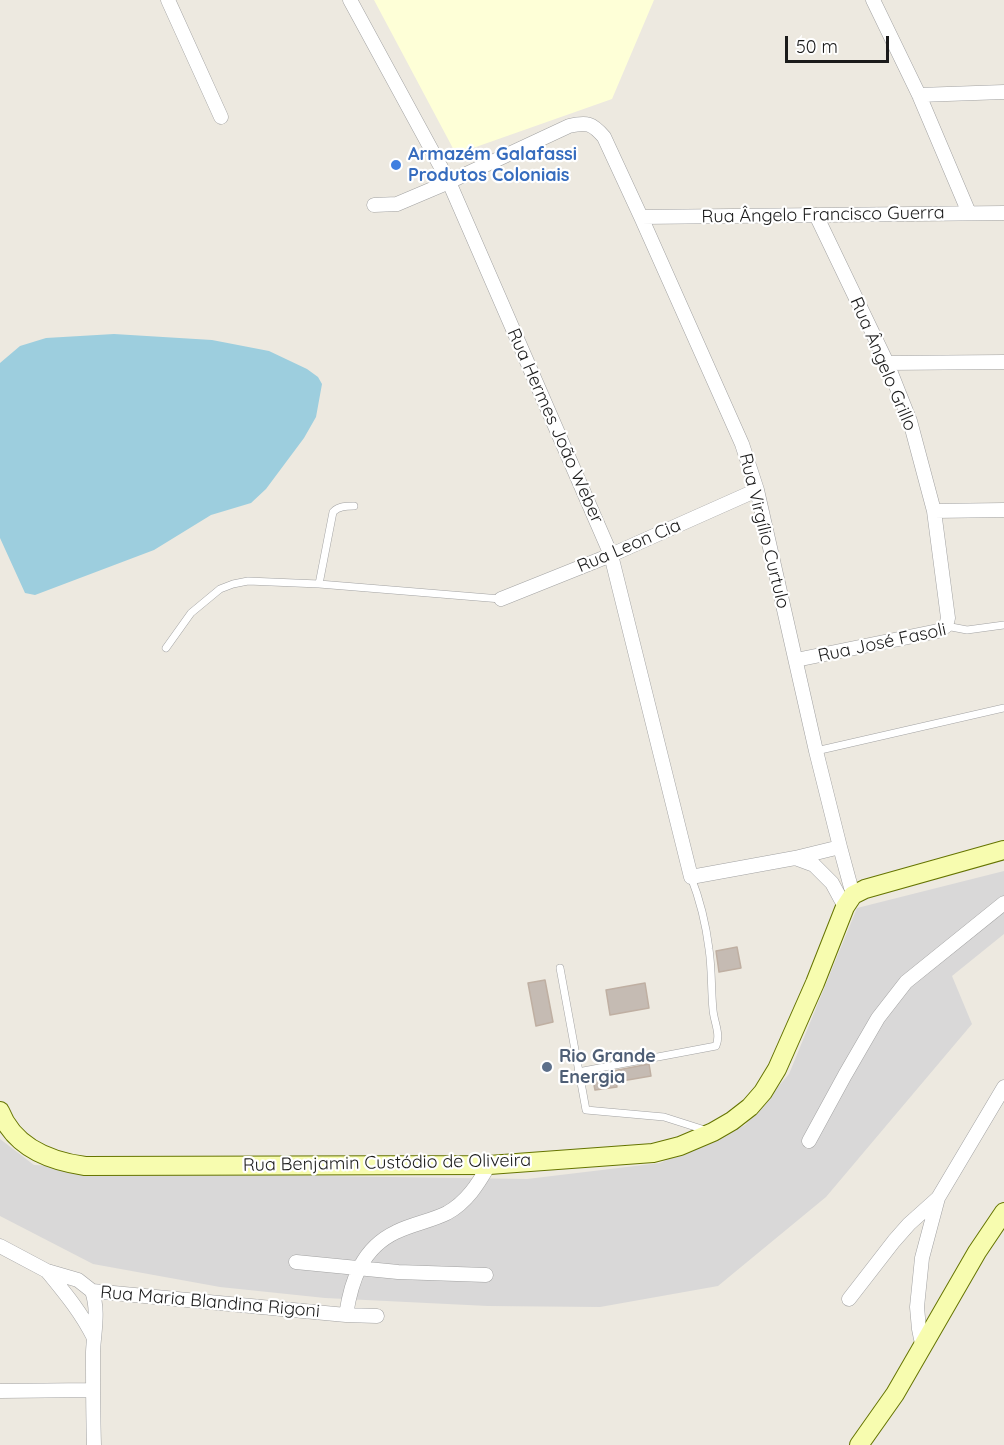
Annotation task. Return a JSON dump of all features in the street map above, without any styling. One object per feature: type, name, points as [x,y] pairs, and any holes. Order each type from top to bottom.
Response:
[{"type":"main road","points":[[849,901],[865,889],[1004,850]]},
{"type":"main road","name":"Rua Benjamin Custódio de Oliveira","points":[[0,1111],[12,1132],[36,1152],[49,1158],[85,1166],[489,1165],[653,1153],[680,1146],[713,1132],[750,1107],[763,1092],[777,1069],[849,901]]},
{"type":"main road","points":[[860,1445],[895,1394],[977,1252],[1004,1212]]},
{"type":"street","points":[[168,0],[221,117]]},
{"type":"street","name":"Rua Hermes João Weber","points":[[350,0],[448,182],[611,555],[691,877]]},
{"type":"street","points":[[873,0],[919,95],[969,213]]},
{"type":"street","points":[[919,95],[1004,92]]},
{"type":"street","name":"Rua Virgílio Curtulo","points":[[448,182],[569,126],[590,124],[604,137],[742,444],[757,490],[840,847],[849,901]]},
{"type":"street","points":[[374,205],[396,204],[448,182]]},
{"type":"street","name":"Rua Ângelo Francisco Guerra","points":[[641,217],[1004,213]]},
{"type":"street","name":"Rua Ângelo Grillo","points":[[816,215],[887,363],[910,422],[934,511],[947,608],[946,626]]},
{"type":"street","points":[[887,363],[1004,362]]},
{"type":"street","name":"Rua Leon Cia","points":[[501,599],[611,555],[757,490]]},
{"type":"street","points":[[934,511],[1004,510]]},
{"type":"street","name":"Rua José Fasoli","points":[[796,660],[938,631],[946,626]]},
{"type":"street","points":[[691,877],[795,858],[840,847]]},
{"type":"street","points":[[795,858],[814,865],[849,901]]},
{"type":"street","points":[[809,1141],[878,1018],[906,982],[1004,903]]},
{"type":"street","points":[[922,1344],[917,1307],[922,1258],[938,1198],[1004,1087]]},
{"type":"street","points":[[346,1315],[351,1288],[358,1269],[377,1244],[394,1232],[447,1213],[470,1195],[489,1165]]},
{"type":"street","points":[[849,1299],[894,1241],[938,1198]]},
{"type":"street","name":"Rua Maria Blandina Rigoni","points":[[0,1246],[47,1271],[78,1280],[92,1291],[377,1316]]},
{"type":"street","points":[[296,1262],[398,1272],[486,1275]]},
{"type":"street","name":"Rua Maria Blandina Rigoni","points":[[47,1271],[74,1304],[94,1338]]},
{"type":"street","points":[[92,1291],[96,1314],[92,1390],[94,1445]]},
{"type":"street","points":[[0,1392],[92,1390]]},
{"type":"lane","points":[[319,584],[333,512],[336,508],[354,506]]},
{"type":"lane","points":[[166,648],[191,614],[220,589],[248,581],[319,584],[501,599]]},
{"type":"lane","name":"Rua José Fasoli","points":[[946,626],[967,630],[1004,625]]},
{"type":"lane","points":[[816,751],[1004,708]]},
{"type":"lane","points":[[578,1072],[716,1046],[719,1039],[713,1013],[710,951],[706,928],[691,877]]},
{"type":"lane","points":[[560,968],[586,1110],[664,1117],[713,1132]]},
{"type":"shaded area","points":[[374,0],[654,0],[612,99],[456,154]]},
{"type":"shaded area","points":[[1004,871],[1004,934],[952,976],[972,1024],[826,1197],[718,1286],[600,1307],[488,1306],[325,1298],[220,1287],[93,1264],[0,1216],[0,1139],[34,1165],[254,1175],[527,1179],[660,1163],[745,1125],[789,1074],[857,908]]},
{"type":"water","points":[[114,334],[212,340],[269,351],[307,369],[318,377],[322,384],[316,417],[304,438],[266,489],[251,503],[211,515],[154,550],[35,595],[25,593],[0,538],[0,363],[20,346],[46,338]]},
{"type":"building","points":[[737,947],[741,968],[719,972],[716,951]]},
{"type":"building","points":[[545,980],[553,1022],[536,1026],[528,983]]},
{"type":"building","points":[[645,983],[649,1008],[610,1015],[606,990]]},
{"type":"building","points":[[649,1064],[651,1076],[616,1082],[617,1087],[595,1090],[592,1075]]},
{"type":"place","name":"Armazém Galafassi Produtos Coloniais","points":[[396,165]]},
{"type":"place","name":"Rio Grande Energia","points":[[547,1067]]}]
